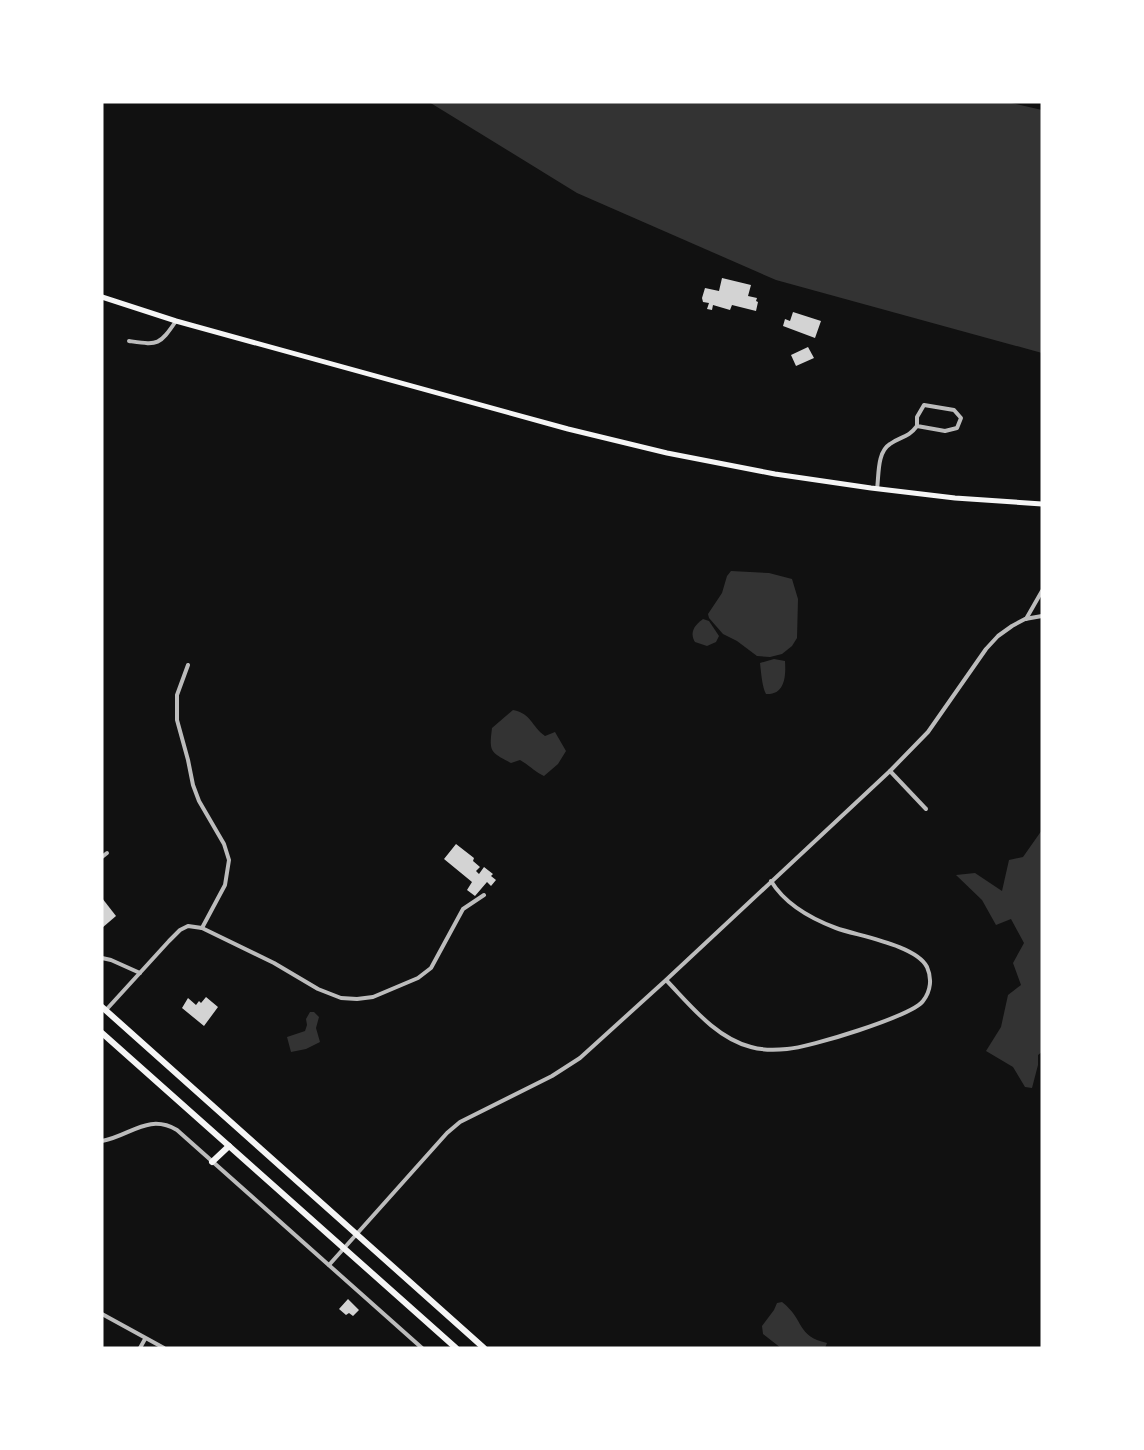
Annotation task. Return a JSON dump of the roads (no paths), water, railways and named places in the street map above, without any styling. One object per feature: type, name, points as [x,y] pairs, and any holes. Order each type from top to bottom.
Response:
[{"type":"highway","points":[[104,1008],[484,1348]]},
{"type":"highway","points":[[102,1033],[456,1348]]},
{"type":"highway","points":[[102,1040],[114,1044]]},
{"type":"highway","points":[[212,1162],[229,1146]]},
{"type":"main road","points":[[102,297],[176,321],[568,429],[634,445],[744,468],[877,489],[955,498],[1042,504]]},
{"type":"street","points":[[129,342],[153,344],[161,341],[176,321]]},
{"type":"street","points":[[877,489],[882,455],[888,444],[910,435],[917,426],[916,417],[924,405],[954,410],[961,418],[957,428],[945,431],[917,426]]},
{"type":"street","points":[[1025,619],[1042,591]]},
{"type":"street","points":[[329,1265],[435,1146],[460,1122],[552,1076],[580,1058],[890,771],[928,732],[986,649],[998,636],[1025,619],[1042,616]]},
{"type":"street","points":[[188,665],[177,695],[177,720],[193,785],[199,801],[224,844],[229,860],[225,885],[202,928]]},
{"type":"street","points":[[890,771],[926,809]]},
{"type":"street","points":[[102,857],[107,853]]},
{"type":"street","points":[[666,980],[716,1030],[737,1042],[754,1048],[788,1049],[821,1043],[909,1011],[923,1001],[931,986],[928,969],[923,961],[909,952],[836,928],[806,914],[788,900],[771,881]]},
{"type":"street","points":[[104,1008],[140,974],[180,930],[188,926],[202,928],[318,989],[341,998],[366,998],[396,988],[425,974],[437,961],[463,909],[484,895]]},
{"type":"street","points":[[102,958],[140,974]]},
{"type":"street","points":[[102,1141],[147,1124],[169,1125],[177,1130],[422,1348]]},
{"type":"street","points":[[102,1314],[164,1348]]},
{"type":"street","points":[[141,1348],[145,1339]]}]
